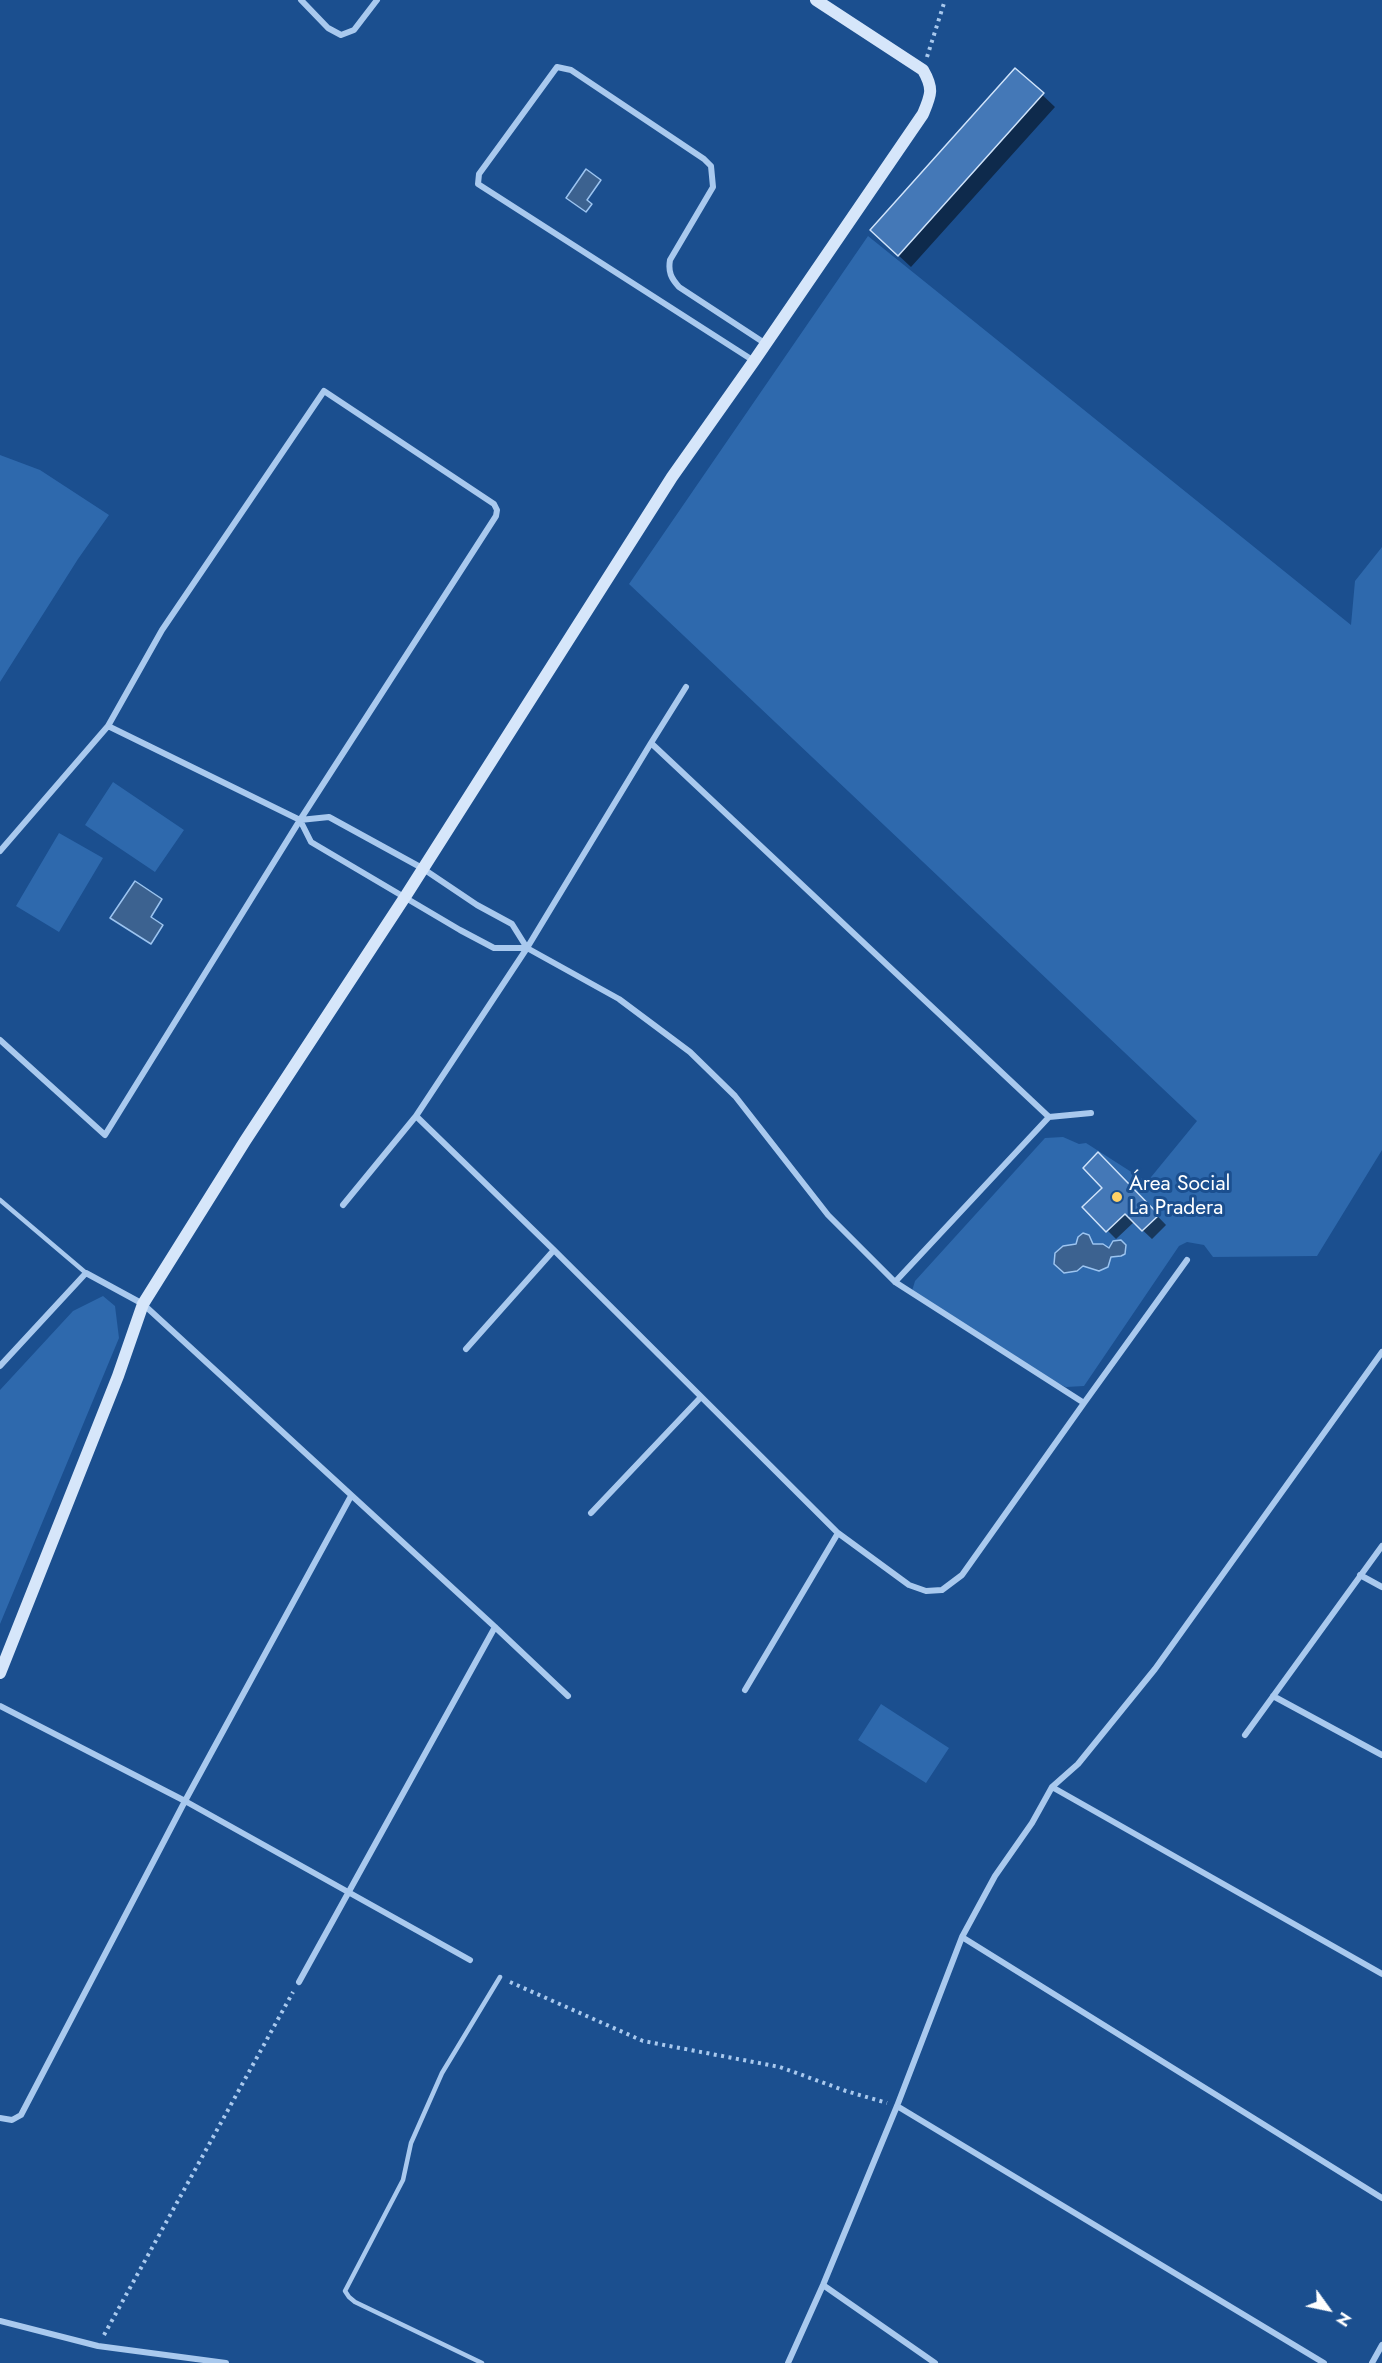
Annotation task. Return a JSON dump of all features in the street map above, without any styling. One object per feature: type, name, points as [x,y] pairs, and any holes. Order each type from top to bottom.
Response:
[{"type":"street","points":[[302,0],[328,27],[341,35],[354,30],[377,0]]},
{"type":"street","points":[[0,1672],[72,1496],[143,1304],[245,1141],[405,897],[672,477],[754,362],[923,114],[931,94],[930,81],[923,70],[816,0]]},
{"type":"street","points":[[754,362],[478,184],[479,174],[557,67],[571,70],[704,159],[711,166],[713,187],[670,260],[671,278],[679,287],[766,344]]},
{"type":"street","points":[[0,850],[108,726],[162,630],[324,391],[494,504],[497,510],[496,516],[300,820],[105,1135],[0,1040]]},
{"type":"street","points":[[344,1205],[416,1116],[527,948],[686,687]]},
{"type":"street","points":[[108,726],[300,820],[329,817],[422,868],[477,905],[512,924],[527,948],[619,999],[690,1052],[735,1096],[828,1215],[895,1282],[1084,1403]]},
{"type":"street","points":[[651,743],[1049,1117]]},
{"type":"street","points":[[300,820],[311,842],[494,948],[527,948]]},
{"type":"street","points":[[895,1282],[1049,1117],[1091,1113]]},
{"type":"street","points":[[416,1116],[838,1533],[909,1585],[926,1591],[942,1590],[963,1575],[1187,1260]]},
{"type":"street","points":[[466,1349],[554,1250]]},
{"type":"street","points":[[0,1366],[86,1273],[143,1304],[568,1696]]},
{"type":"street","points":[[788,2363],[897,2106],[962,1937],[995,1876],[1032,1822],[1052,1787],[1078,1764],[1133,1698],[1382,1352]]},
{"type":"street","points":[[591,1513],[701,1397]]},
{"type":"street","points":[[0,2118],[12,2120],[21,2115],[185,1801],[351,1496]]},
{"type":"street","points":[[745,1690],[838,1533]]},
{"type":"street","points":[[1245,1735],[1382,1546]]},
{"type":"street","points":[[1360,1575],[1382,1587]]},
{"type":"street","points":[[298,1982],[495,1627]]},
{"type":"street","points":[[1273,1696],[1382,1755]]},
{"type":"street","points":[[0,1706],[185,1801],[470,1960]]},
{"type":"street","points":[[1052,1787],[1382,1974]]},
{"type":"street","points":[[962,1937],[1382,2198]]},
{"type":"street","points":[[897,2106],[1324,2363]]},
{"type":"street","points":[[823,2285],[935,2363]]},
{"type":"street","points":[[0,2321],[98,2346],[226,2363]]},
{"type":"street","points":[[1372,2363],[1382,2345]]},
{"type":"lane","points":[[0,1200],[86,1273]]},
{"type":"lane","points":[[482,2363],[355,2302],[345,2291],[403,2180],[411,2143],[442,2073],[500,1977]]},
{"type":"path","points":[[923,70],[945,0]]},
{"type":"path","points":[[500,1977],[643,2042],[780,2067],[846,2091],[897,2106]]},
{"type":"path","points":[[98,2346],[298,1982]]},
{"type":"shaded area","points":[[586,169],[601,180],[587,200],[592,204],[586,212],[566,198]]},
{"type":"shaded area","points":[[868,236],[1351,625],[1355,581],[1382,547],[1382,1150],[1317,1256],[1213,1257],[1204,1245],[1187,1242],[1179,1246],[1084,1386],[1066,1387],[1040,1375],[912,1291],[915,1281],[1045,1138],[1063,1137],[1079,1144],[1086,1143],[1147,1182],[1197,1121],[629,584]]},
{"type":"shaded area","points":[[0,455],[40,470],[109,515],[78,559],[0,682]]},
{"type":"shaded area","points":[[113,782],[184,830],[155,872],[85,825]]},
{"type":"shaded area","points":[[59,833],[103,858],[59,932],[16,906]]},
{"type":"shaded area","points":[[135,881],[162,899],[151,917],[163,925],[151,944],[110,918]]},
{"type":"shaded area","points":[[1083,1233],[1089,1235],[1093,1244],[1103,1244],[1109,1248],[1113,1241],[1121,1240],[1126,1245],[1125,1254],[1111,1257],[1108,1267],[1099,1271],[1083,1266],[1077,1271],[1064,1273],[1054,1264],[1055,1253],[1063,1246],[1076,1244],[1078,1237]]},
{"type":"shaded area","points":[[103,1296],[115,1306],[119,1338],[0,1624],[0,1390],[73,1311]]},
{"type":"shaded area","points":[[881,1704],[949,1748],[926,1783],[858,1740]]},
{"type":"building","points":[[1015,68],[1044,93],[898,256],[870,230]]},
{"type":"building","name":"Área Social La Pradera","points":[[1098,1152],[1159,1215],[1142,1231],[1125,1214],[1106,1232],[1082,1207],[1102,1188],[1083,1168]]},
{"type":"place","name":"Área Social La Pradera","points":[[1117,1197]]}]
